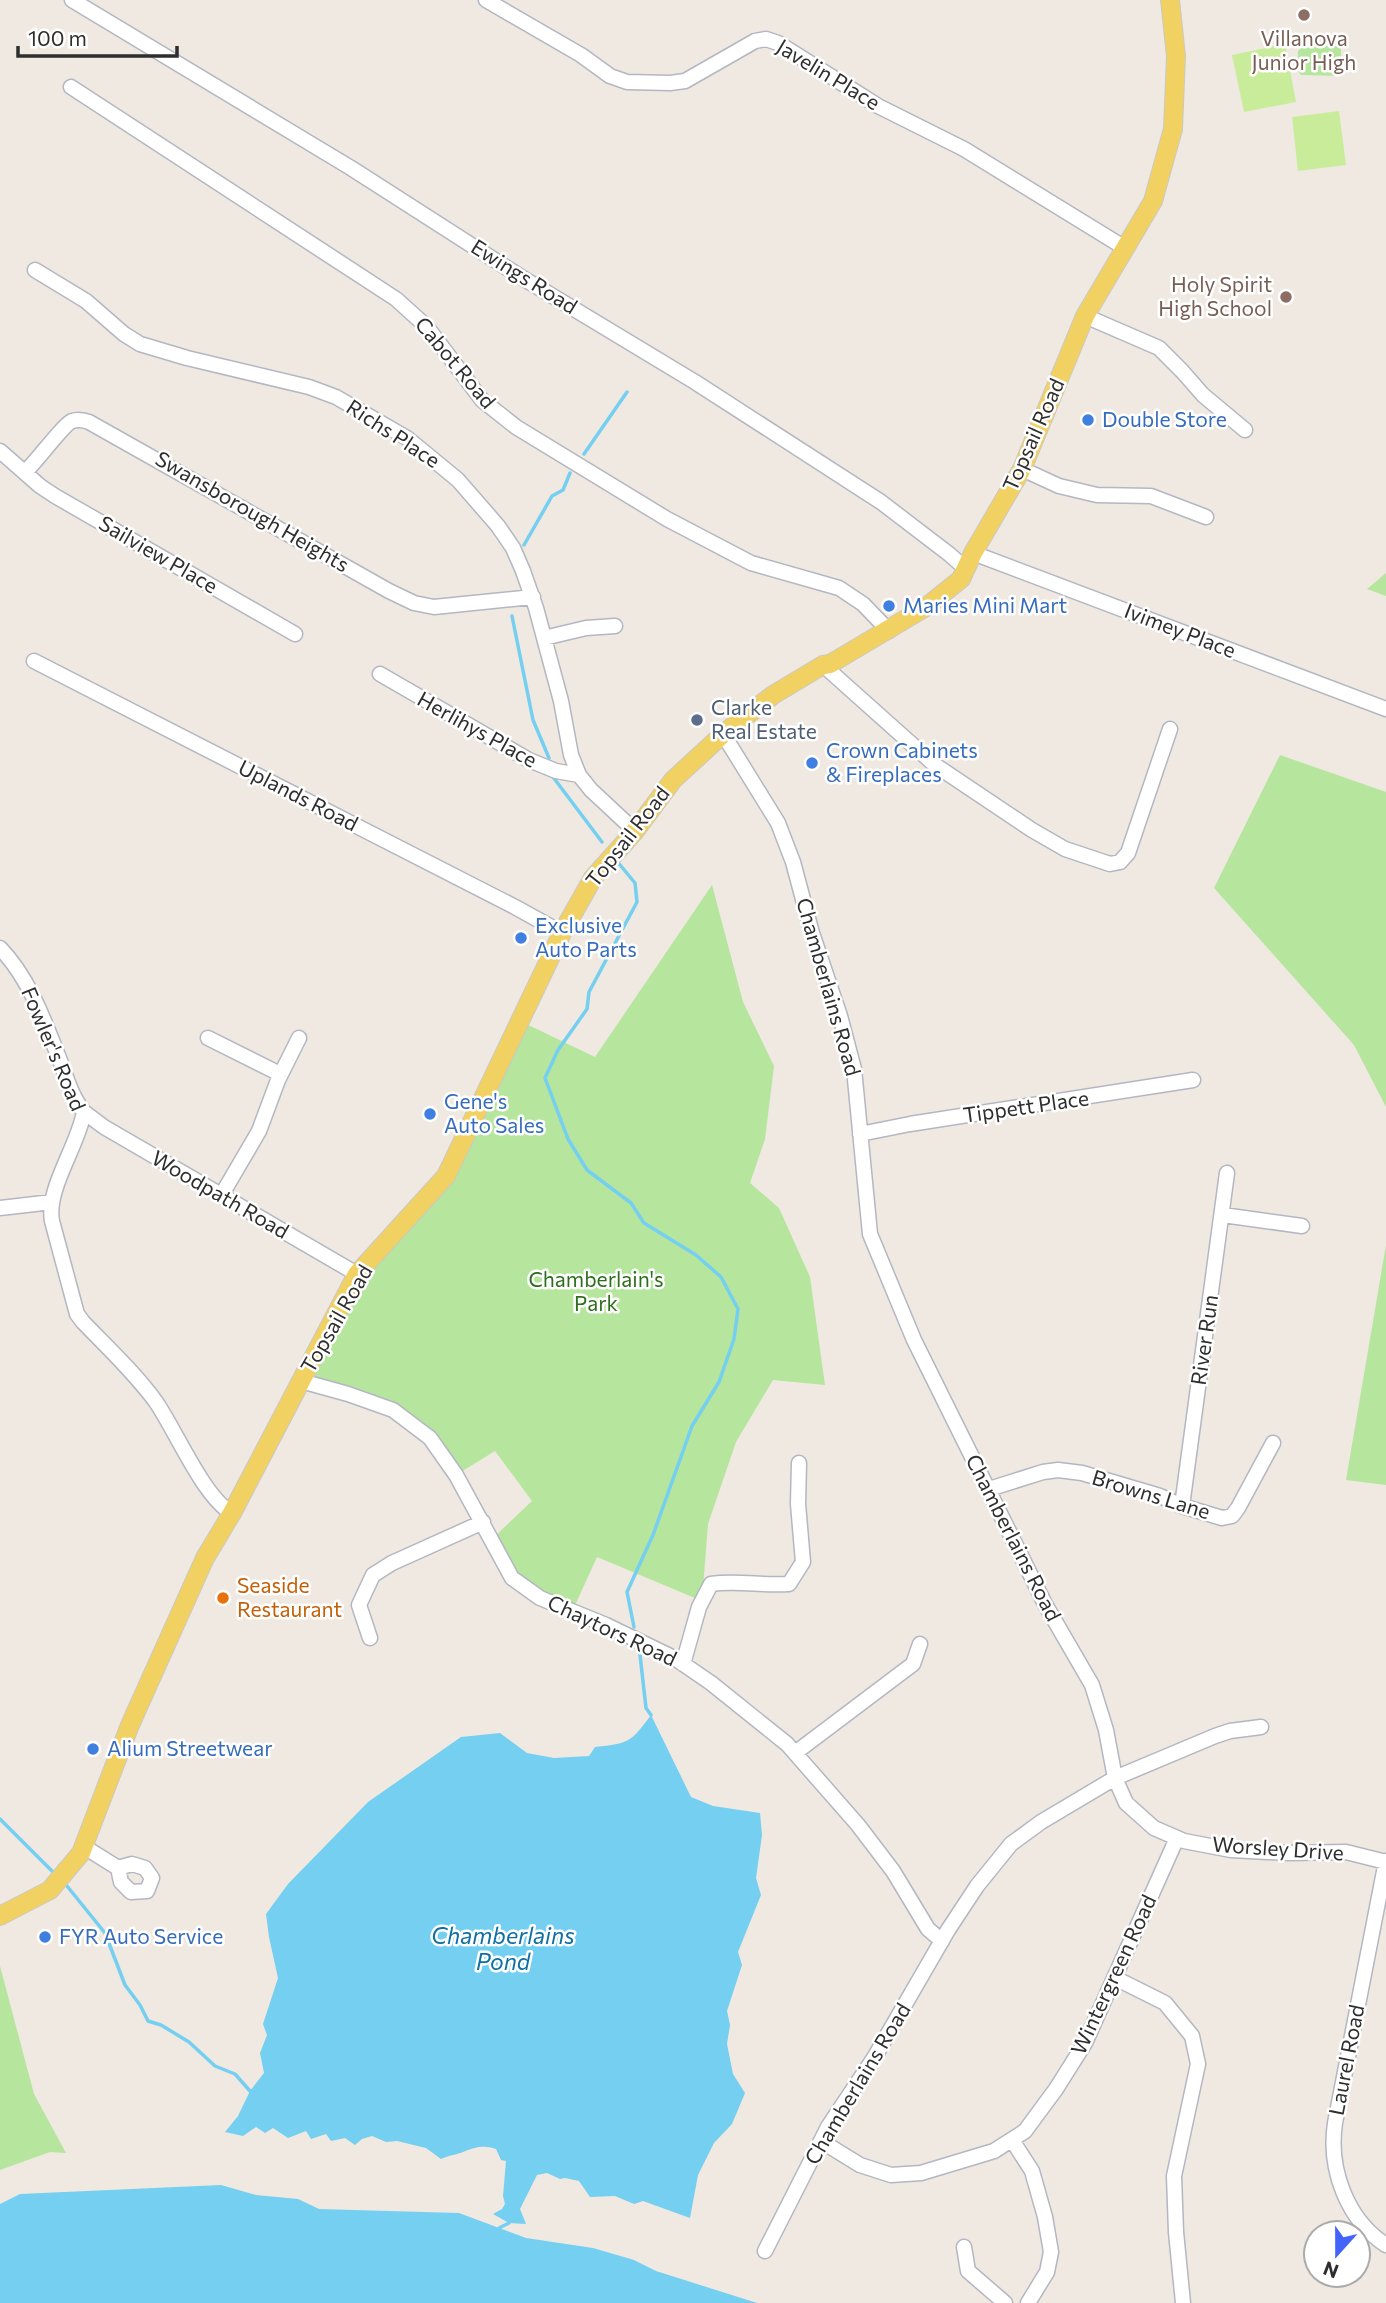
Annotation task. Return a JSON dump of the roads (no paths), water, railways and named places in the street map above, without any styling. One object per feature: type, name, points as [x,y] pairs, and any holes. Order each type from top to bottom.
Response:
[{"type":"main road","name":"Topsail Road","points":[[0,1916],[50,1890],[81,1853],[141,1701],[205,1558],[232,1513],[357,1275],[446,1176],[562,933],[593,878],[635,831],[673,780],[723,734],[773,695],[823,665],[830,664],[889,631],[926,607],[961,579],[1022,469],[1085,316],[1153,201],[1173,129],[1176,56],[1170,0]]},
{"type":"street","name":"Ewings Road","points":[[72,0],[351,168],[521,277],[695,382],[881,502],[949,554],[969,561]]},
{"type":"street","name":"Javelin Place","points":[[486,0],[582,55],[610,76],[627,82],[685,81],[755,41],[771,40],[878,106],[964,149],[1125,248]]},
{"type":"street","name":"Cabot Road","points":[[71,87],[396,299],[427,327],[482,400],[526,434],[667,519],[751,564],[839,588],[863,604],[889,631]]},
{"type":"street","name":"Richs Place","points":[[35,270],[86,301],[134,341],[163,351],[318,390],[344,401],[407,438],[458,480],[490,515],[513,548],[533,597],[564,710],[569,747],[579,775],[591,790],[635,831]]},
{"type":"street","points":[[1085,316],[1159,348],[1203,395],[1245,430]]},
{"type":"street","name":"Swansborough Heights","points":[[26,471],[66,424],[76,420],[89,422],[414,603],[440,607],[533,597]]},
{"type":"street","points":[[0,450],[26,471]]},
{"type":"street","points":[[1022,469],[1059,486],[1097,495],[1151,496],[1206,517]]},
{"type":"street","name":"Sailview Place","points":[[26,471],[40,486],[55,496],[295,634]]},
{"type":"street","name":"Ivimey Place","points":[[969,561],[1386,709]]},
{"type":"street","points":[[544,638],[586,628],[615,626]]},
{"type":"street","name":"Uplands Road","points":[[34,661],[562,933]]},
{"type":"street","points":[[823,665],[935,765],[1065,849],[1110,864],[1120,862],[1128,853],[1170,729]]},
{"type":"street","name":"Herlihys Place","points":[[380,674],[522,756],[549,769],[579,775]]},
{"type":"street","name":"Chamberlains Road","points":[[723,734],[778,823],[793,862],[812,933],[840,1016],[854,1069],[870,1234],[914,1340],[1045,1604],[1092,1685],[1106,1730],[1115,1777],[1041,1822],[1011,1844],[971,1895],[874,2058],[828,2127],[765,2251]]},
{"type":"street","name":"Fowler's Road","points":[[0,948],[18,971],[33,999],[75,1098],[84,1112],[81,1129],[52,1202],[52,1221],[79,1317],[150,1394],[214,1498],[232,1513]]},
{"type":"street","points":[[208,1038],[281,1074]]},
{"type":"street","points":[[221,1196],[259,1131],[281,1074],[299,1038]]},
{"type":"street","name":"Tippett Place","points":[[860,1134],[1193,1080]]},
{"type":"street","name":"Woodpath Road","points":[[84,1112],[104,1127],[357,1275]]},
{"type":"street","name":"River Run","points":[[1182,1506],[1227,1172]]},
{"type":"street","points":[[0,1208],[52,1202]]},
{"type":"street","points":[[1223,1214],[1302,1226]]},
{"type":"street","name":"Chaytors Road","points":[[300,1381],[393,1410],[430,1438],[456,1475],[512,1578],[540,1598],[606,1625],[683,1664],[787,1744],[858,1825],[893,1871],[928,1930],[942,1941]]},
{"type":"street","name":"Browns Lane","points":[[989,1489],[1058,1469],[1082,1473],[1160,1496],[1182,1506],[1223,1518],[1232,1516],[1238,1508],[1273,1443]]},
{"type":"street","points":[[683,1664],[699,1607],[711,1584],[789,1584],[803,1562],[798,1504],[799,1463]]},
{"type":"street","points":[[370,1638],[359,1605],[373,1575],[392,1563],[483,1522]]},
{"type":"street","points":[[796,1753],[913,1664],[920,1644]]},
{"type":"street","points":[[1115,1777],[1215,1736],[1261,1727]]},
{"type":"street","name":"Worsley Drive","points":[[1115,1777],[1126,1803],[1154,1828],[1177,1838],[1231,1850],[1346,1852],[1386,1861]]},
{"type":"street","name":"Wintergreen Road","points":[[821,2141],[860,2165],[891,2175],[920,2173],[994,2151],[1025,2132],[1085,2043],[1177,1838]]},
{"type":"street","points":[[83,1846],[118,1868]]},
{"type":"street","name":"Laurel Road","points":[[1386,1861],[1333,2145],[1340,2179],[1351,2210],[1367,2230],[1386,2245]]},
{"type":"street","points":[[1115,1978],[1165,2003],[1192,2036],[1198,2064],[1174,2176],[1183,2303]]},
{"type":"street","points":[[1012,2140],[1032,2171],[1045,2217],[1051,2252],[1047,2272],[1028,2303]]},
{"type":"street","points":[[964,2247],[968,2271],[1006,2303]]},
{"type":"water","name":"Chamberlains Pond","points":[[651,1715],[691,1797],[713,1806],[760,1813],[762,1835],[756,1878],[761,1895],[738,1952],[742,1965],[727,2011],[730,2025],[727,2044],[733,2074],[745,2093],[732,2124],[714,2143],[698,2175],[690,2218],[643,2201],[634,2204],[615,2196],[590,2197],[579,2181],[560,2179],[547,2173],[537,2175],[520,2209],[526,2224],[509,2223],[493,2214],[505,2204],[503,2196],[506,2161],[501,2160],[496,2149],[476,2148],[441,2159],[426,2148],[397,2141],[386,2142],[372,2136],[355,2145],[345,2138],[331,2141],[326,2134],[311,2139],[306,2131],[288,2138],[273,2128],[265,2133],[256,2127],[243,2136],[225,2132],[264,2073],[260,2053],[267,2035],[263,2024],[278,1978],[266,1914],[288,1884],[368,1802],[461,1737],[500,1733],[527,1753],[554,1758],[589,1756],[595,1747],[628,1740]]},
{"type":"water","points":[[221,2185],[256,2195],[298,2199],[319,2209],[459,2213],[526,2238],[593,2248],[634,2260],[656,2271],[757,2303],[0,2303],[0,2204],[20,2194]]},
{"type":"waterway","points":[[584,454],[627,392]]},
{"type":"waterway","points":[[524,545],[552,496],[563,490],[570,473]]},
{"type":"waterway","points":[[512,616],[533,720],[549,758]]},
{"type":"waterway","points":[[553,777],[602,842]]},
{"type":"waterway","points":[[616,860],[635,883],[637,902],[589,992],[587,1009],[558,1050],[545,1078],[568,1139],[587,1170],[631,1203],[644,1223],[696,1255],[721,1277],[738,1309],[734,1339],[719,1382],[692,1426],[653,1535],[627,1592],[634,1627]]},
{"type":"waterway","points":[[639,1646],[646,1708],[651,1715]]},
{"type":"waterway","points":[[0,1819],[53,1872]]},
{"type":"waterway","points":[[67,1886],[105,1933],[125,1985],[148,2021],[161,2025],[189,2042],[215,2066],[235,2074],[250,2091]]},
{"type":"waterway","points":[[499,2228],[509,2223]]},
{"type":"place","name":"Villanova Junior High","points":[[1304,15]]},
{"type":"place","name":"Holy Spirit High School","points":[[1286,297]]},
{"type":"place","name":"Double Store","points":[[1088,420]]},
{"type":"place","name":"Maries Mini Mart","points":[[889,606]]},
{"type":"place","name":"Clarke Real Estate","points":[[697,720]]},
{"type":"place","name":"Crown Cabinets & Fireplaces","points":[[812,763]]},
{"type":"place","name":"Exclusive Auto Parts","points":[[521,938]]},
{"type":"place","name":"Gene's Auto Sales","points":[[430,1114]]},
{"type":"place","name":"Seaside Restaurant","points":[[223,1598]]},
{"type":"place","name":"Alium Streetwear","points":[[93,1749]]},
{"type":"place","name":"FYR Auto Service","points":[[45,1937]]},
{"type":"park label","name":"Chamberlain's Park","points":[[596,1292]]}]
